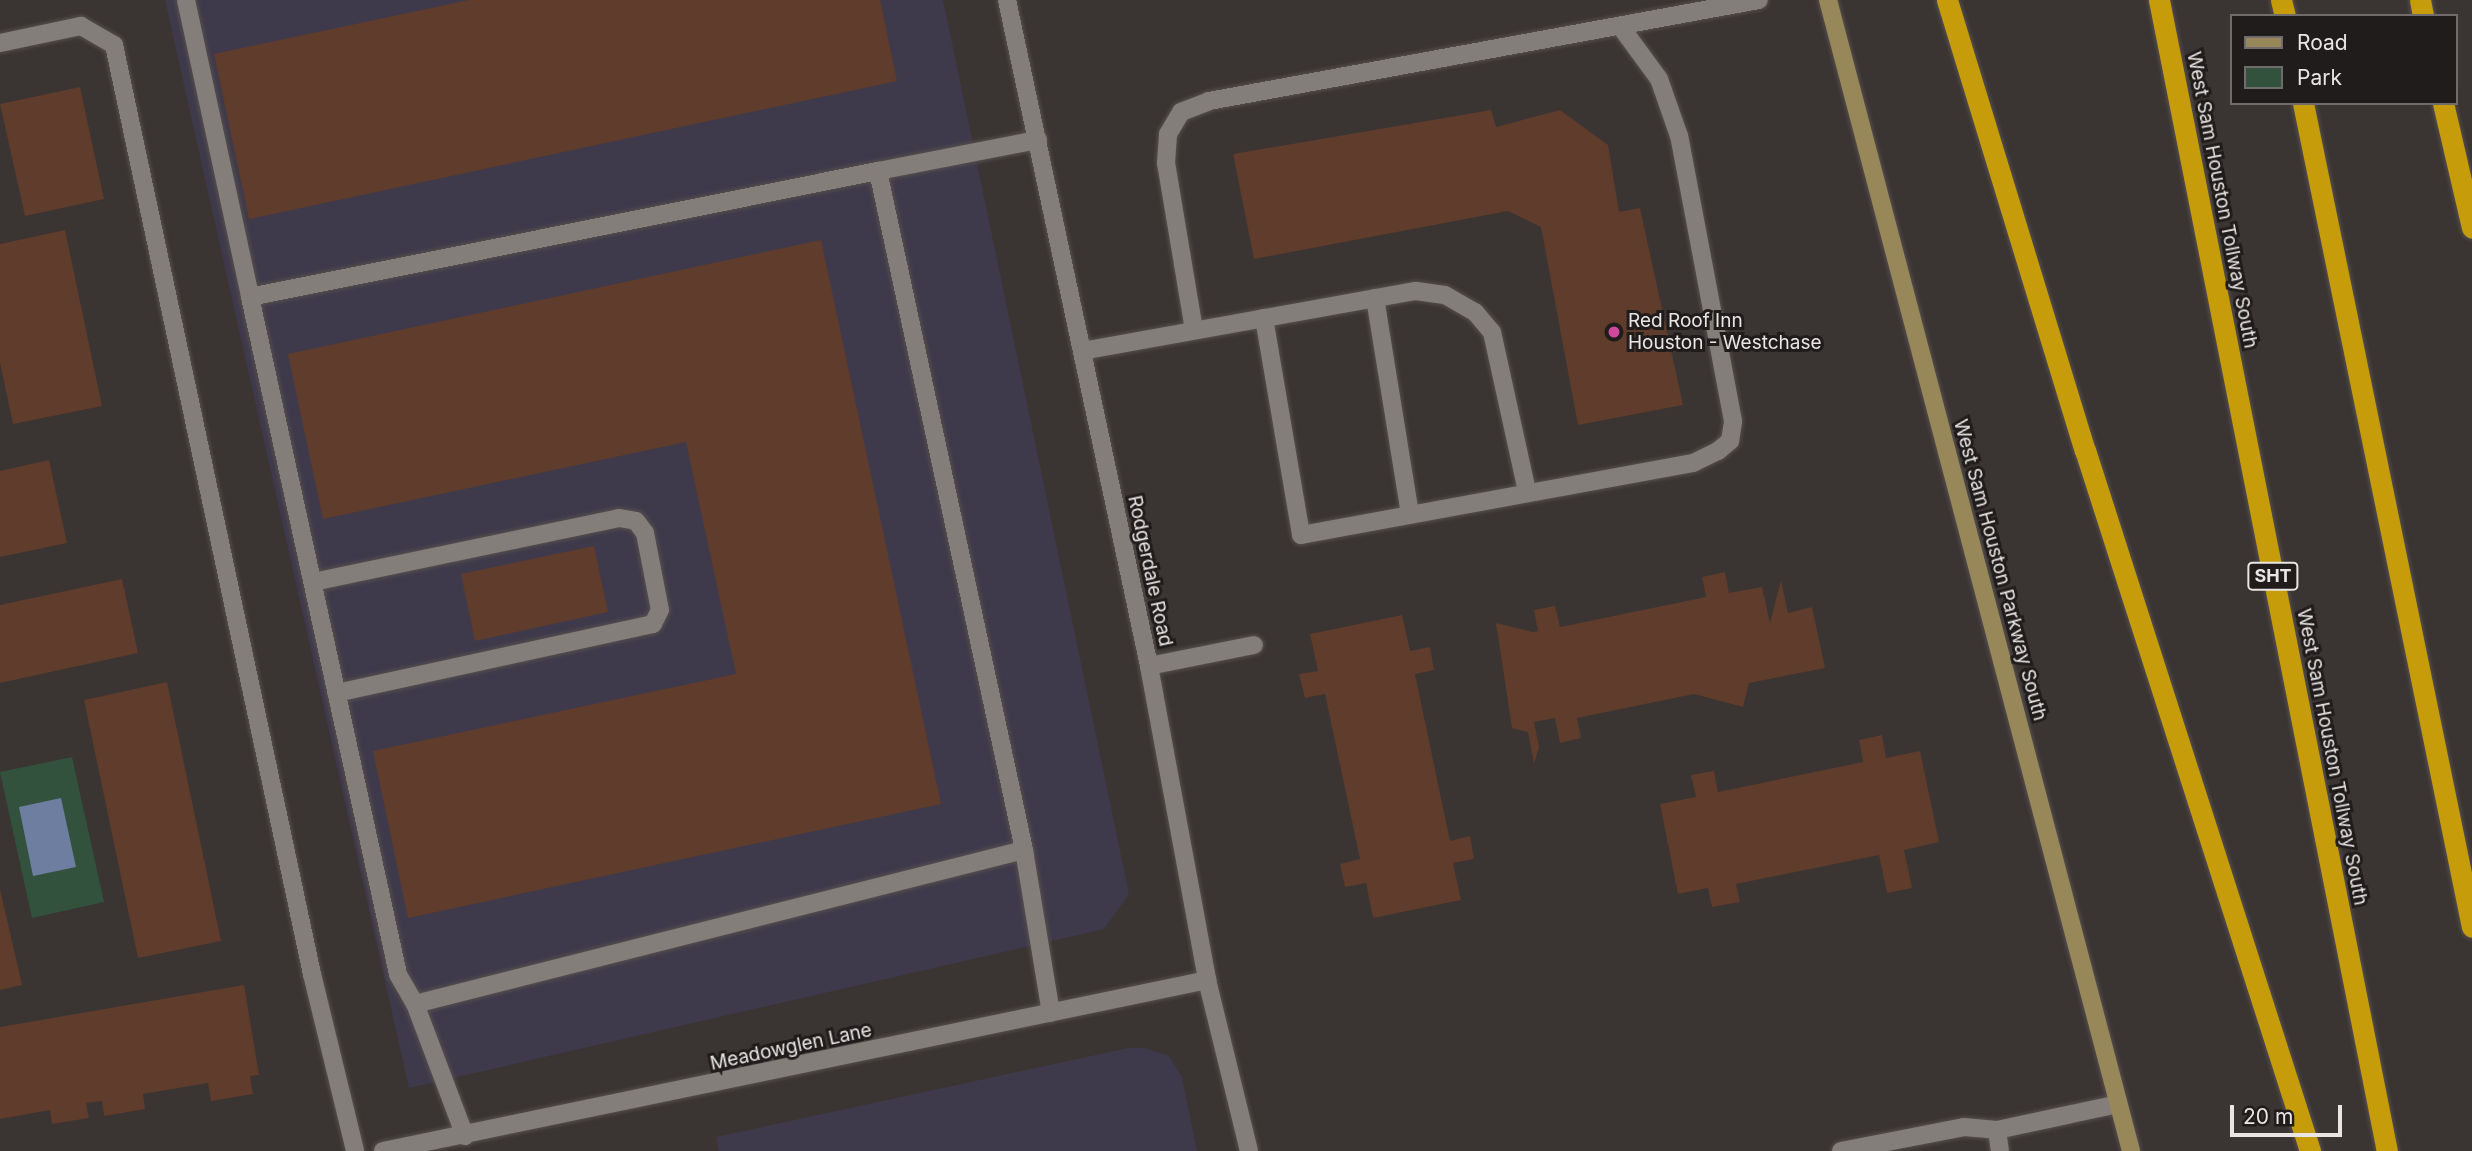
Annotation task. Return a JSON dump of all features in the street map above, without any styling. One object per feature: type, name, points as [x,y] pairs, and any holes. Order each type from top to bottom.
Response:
[{"type":"highway","points":[[1947,0],[2085,450],[2309,1151]]},
{"type":"highway","name":"West Sam Houston Tollway South","points":[[2159,0],[2387,1151]]},
{"type":"highway","points":[[2303,105],[2472,927]]},
{"type":"highway","points":[[2443,105],[2472,228]]},
{"type":"main road","name":"West Sam Houston Parkway South","points":[[1828,0],[2131,1151]]},
{"type":"street","points":[[186,0],[398,974],[415,1004],[465,1136]]},
{"type":"street","name":"Rodgerdale Road","points":[[1007,0],[1149,666],[1208,980],[1249,1151]]},
{"type":"street","points":[[1194,330],[1166,163],[1168,134],[1181,112],[1209,101],[1759,0]]},
{"type":"street","points":[[0,43],[81,26],[114,45],[312,974],[355,1151]]},
{"type":"street","points":[[1264,318],[1301,535],[1527,491],[1693,463],[1730,441],[1733,421],[1679,136],[1659,79],[1620,27]]},
{"type":"street","points":[[250,297],[1038,140]]},
{"type":"street","points":[[877,172],[1024,850],[1051,1013]]},
{"type":"street","points":[[1082,351],[1416,290],[1445,295],[1475,312],[1492,332],[1527,491]]},
{"type":"street","points":[[1375,298],[1410,514]]},
{"type":"street","points":[[313,582],[619,518],[636,521],[648,546],[660,610],[653,624],[336,693]]},
{"type":"street","points":[[1149,666],[1254,645]]},
{"type":"street","points":[[415,1004],[1024,850]]},
{"type":"street","name":"Meadowglen Lane","points":[[383,1151],[1208,980]]},
{"type":"street","points":[[1841,1151],[1964,1127],[1997,1130],[2118,1104]]},
{"type":"street","points":[[1997,1130],[2000,1151]]},
{"type":"shaded area","points":[[165,0],[943,0],[1129,894],[1104,929],[409,1088]]},
{"type":"shaded area","points":[[1128,1048],[1145,1048],[1169,1056],[1182,1077],[1197,1151],[719,1151],[716,1137]]},
{"type":"green space","points":[[72,757],[104,902],[32,918],[0,772]]},
{"type":"water","points":[[61,798],[76,867],[33,876],[19,807]]},
{"type":"building","points":[[469,0],[880,0],[897,81],[249,219],[214,54]]},
{"type":"building","points":[[80,87],[104,199],[25,216],[0,104]]},
{"type":"building","name":"Red Roof Inn Houston - Westchase","points":[[1491,110],[1496,127],[1560,110],[1608,145],[1619,212],[1640,208],[1683,405],[1578,425],[1541,227],[1508,211],[1254,259],[1233,154]]},
{"type":"building","points":[[65,230],[102,406],[13,424],[0,363],[0,244]]},
{"type":"building","points":[[821,240],[941,804],[408,918],[373,751],[736,674],[686,442],[323,519],[288,354]]},
{"type":"building","points":[[49,460],[67,543],[0,557],[0,471]]},
{"type":"building","points":[[594,546],[608,612],[475,641],[461,574]]},
{"type":"building","points":[[1725,572],[1729,593],[1762,587],[1770,623],[1781,580],[1788,613],[1812,607],[1825,668],[1749,683],[1743,707],[1694,694],[1577,718],[1581,738],[1560,743],[1555,718],[1534,722],[1539,747],[1534,764],[1528,732],[1512,728],[1496,623],[1533,632],[1538,631],[1534,610],[1555,606],[1560,627],[1706,597],[1702,577]]},
{"type":"building","points":[[122,579],[138,653],[0,683],[0,605]]},
{"type":"building","points":[[1402,615],[1410,651],[1430,647],[1434,670],[1415,674],[1450,841],[1470,836],[1474,859],[1453,863],[1461,900],[1373,918],[1366,883],[1345,887],[1340,864],[1360,859],[1325,694],[1305,698],[1299,674],[1318,671],[1310,634]]},
{"type":"building","points":[[167,682],[221,941],[138,958],[84,700]]},
{"type":"building","points":[[1882,735],[1886,758],[1920,751],[1939,842],[1904,850],[1912,888],[1887,893],[1879,855],[1736,884],[1740,902],[1712,907],[1708,888],[1678,894],[1660,804],[1696,797],[1691,775],[1714,771],[1718,792],[1863,762],[1859,740]]},
{"type":"building","points":[[0,889],[22,985],[0,990]]},
{"type":"building","points":[[244,985],[259,1075],[250,1076],[253,1094],[211,1101],[208,1083],[143,1094],[145,1109],[104,1116],[102,1101],[86,1103],[89,1118],[52,1124],[50,1110],[0,1119],[0,1027]]},
{"type":"place","name":"Red Roof Inn Houston - Westchase","points":[[1614,332]]}]
